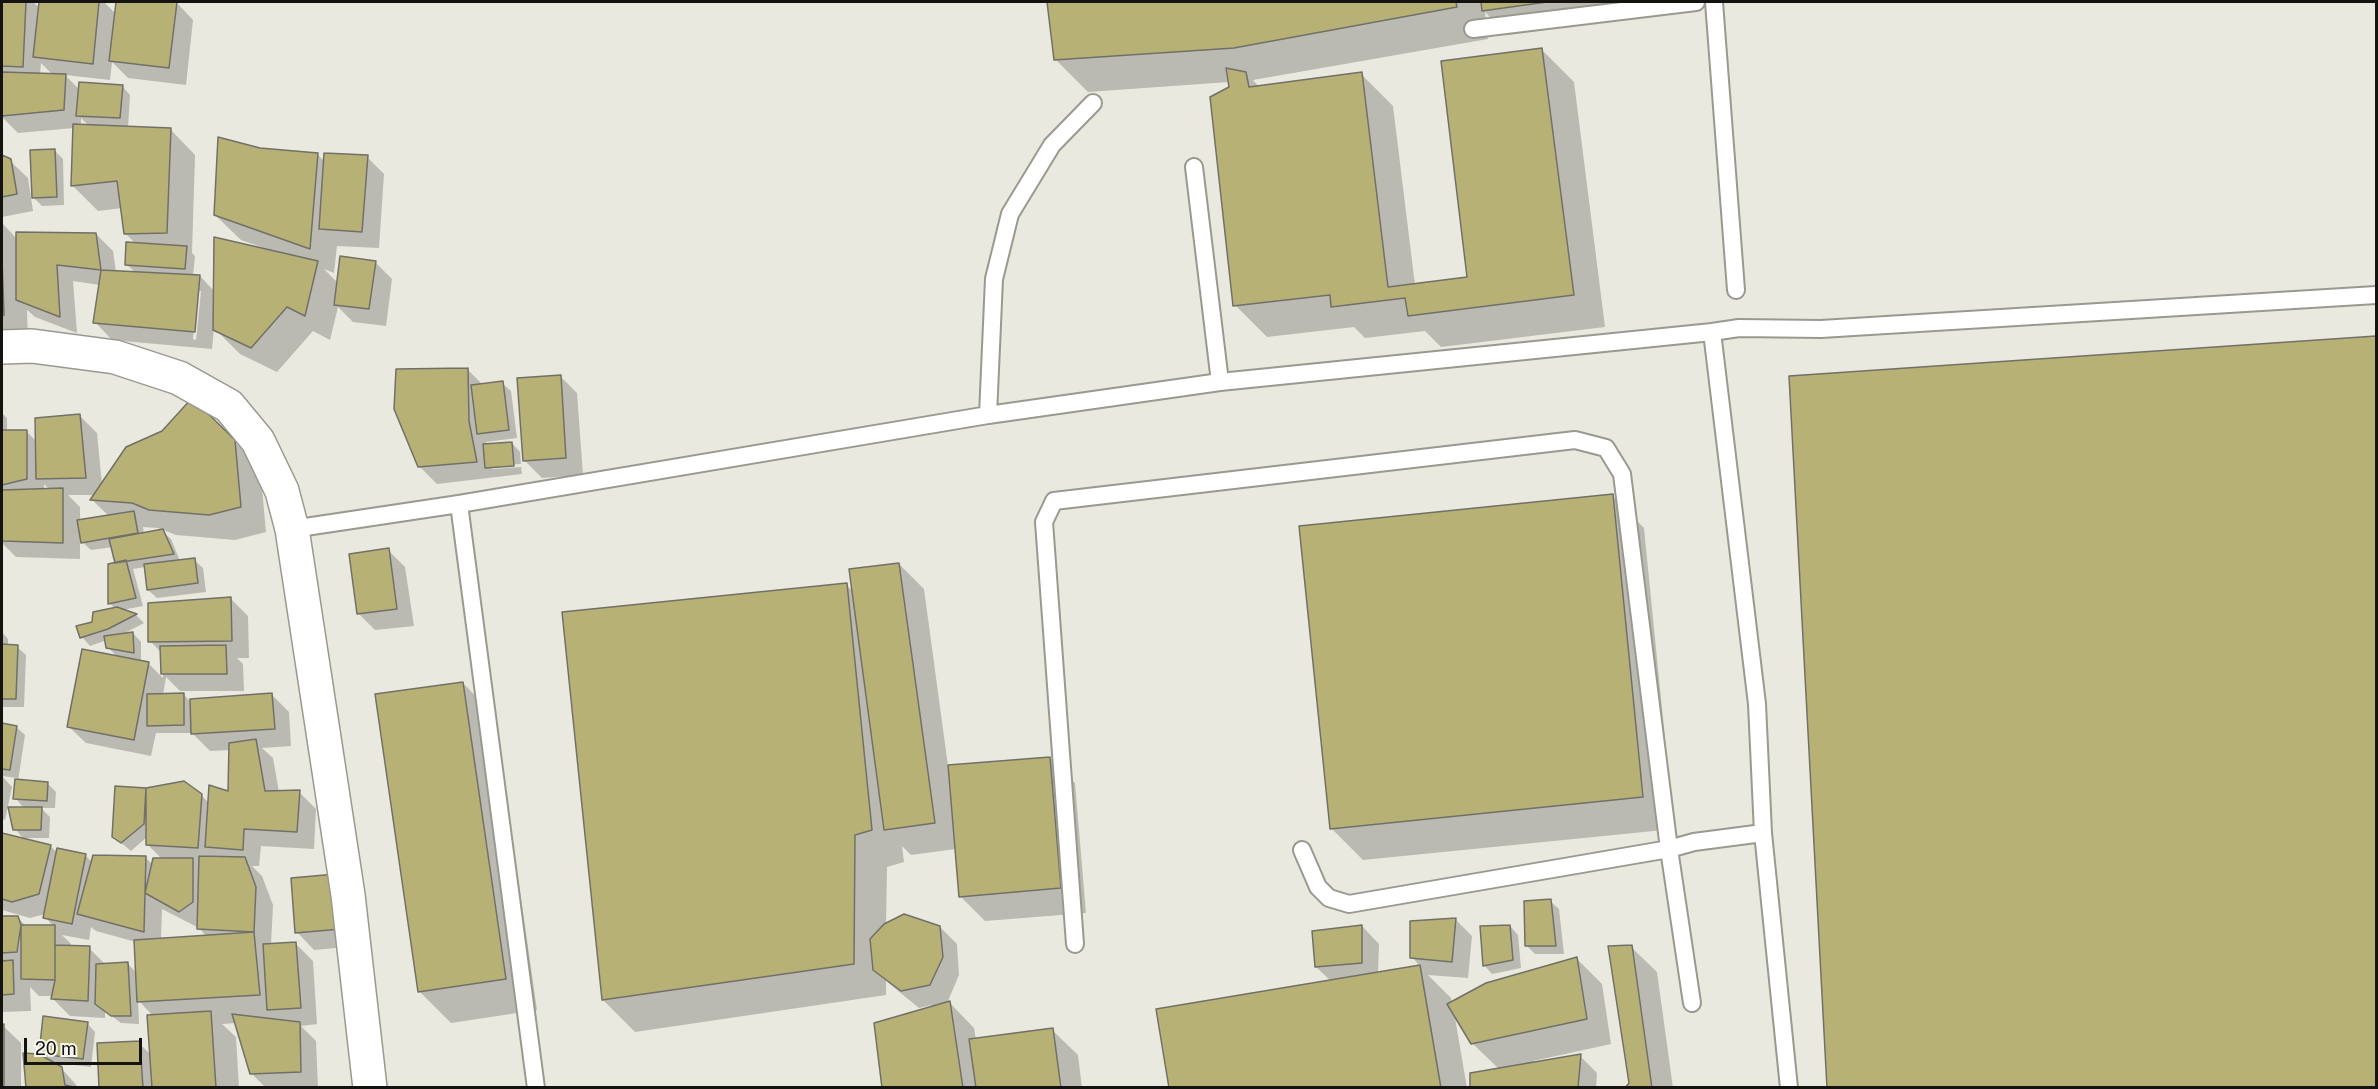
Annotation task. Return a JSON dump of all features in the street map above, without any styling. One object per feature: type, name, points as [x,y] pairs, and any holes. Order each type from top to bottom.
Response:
[{"type":"street","points":[[2,347],[32,345],[115,357],[179,378],[229,406],[258,441],[282,491],[292,529],[348,895],[370,1088]]},
{"type":"lane","points":[[1473,29],[1696,2]]},
{"type":"lane","points":[[1714,2],[1736,290]]},
{"type":"lane","points":[[988,415],[994,279],[1010,214],[1052,145],[1093,103]]},
{"type":"lane","points":[[1194,167],[1220,382]]},
{"type":"lane","points":[[292,529],[459,504],[988,415],[1220,382],[1712,332],[1739,324],[1833,328],[2376,295]]},
{"type":"lane","points":[[1712,332],[1757,705],[1763,833],[1789,1088]]},
{"type":"lane","points":[[1075,944],[1044,522],[1054,501],[1575,440],[1606,448],[1622,474],[1669,849],[1692,1003]]},
{"type":"lane","points":[[459,504],[536,1088]]},
{"type":"lane","points":[[1302,850],[1318,887],[1329,898],[1349,904],[1669,849],[1695,842],[1763,833]]},
{"type":"building","points":[[2,2],[26,2],[23,67],[2,66]]},
{"type":"building","points":[[39,2],[99,2],[93,64],[33,57]]},
{"type":"building","points":[[116,2],[177,2],[169,68],[109,61]]},
{"type":"building","points":[[1047,2],[1456,2],[1457,7],[1234,48],[1054,60]]},
{"type":"building","points":[[1481,2],[1547,2],[1482,11]]},
{"type":"building","points":[[1542,48],[1574,295],[1408,316],[1405,298],[1331,307],[1330,295],[1233,306],[1210,97],[1229,87],[1226,68],[1246,72],[1249,87],[1362,72],[1388,287],[1467,277],[1441,61]]},
{"type":"building","points":[[2,72],[66,74],[64,110],[2,116]]},
{"type":"building","points":[[79,82],[123,85],[120,118],[76,116]]},
{"type":"building","points":[[73,124],[171,128],[167,233],[124,234],[117,181],[71,186]]},
{"type":"building","points":[[218,137],[260,148],[318,153],[310,249],[214,215]]},
{"type":"building","points":[[55,149],[57,197],[32,198],[30,150]]},
{"type":"building","points":[[324,153],[368,155],[362,232],[319,229]]},
{"type":"building","points":[[2,155],[11,159],[17,194],[2,197]]},
{"type":"building","points":[[16,232],[96,233],[101,270],[57,265],[60,317],[16,300]]},
{"type":"building","points":[[214,237],[318,261],[305,316],[287,307],[251,348],[213,330]]},
{"type":"building","points":[[126,242],[187,246],[185,269],[125,265]]},
{"type":"building","points":[[340,256],[376,261],[369,309],[334,305]]},
{"type":"building","points":[[2,259],[4,315],[2,316]]},
{"type":"building","points":[[101,270],[200,275],[195,332],[93,323]]},
{"type":"building","points":[[2376,336],[2376,1088],[1827,1088],[1789,376]]},
{"type":"building","points":[[468,368],[469,421],[477,462],[418,467],[394,409],[396,369]]},
{"type":"building","points":[[561,375],[566,458],[523,461],[517,378]]},
{"type":"building","points":[[503,381],[509,430],[477,434],[471,385]]},
{"type":"building","points":[[192,398],[235,440],[241,507],[209,515],[149,510],[132,503],[90,500],[126,447],[162,431]]},
{"type":"building","points":[[80,414],[86,478],[36,479],[35,418]]},
{"type":"building","points":[[2,430],[27,430],[27,479],[2,485]]},
{"type":"building","points":[[512,442],[514,466],[485,468],[483,444]]},
{"type":"building","points":[[63,488],[63,543],[2,541],[2,490]]},
{"type":"building","points":[[1613,494],[1643,797],[1330,829],[1299,526]]},
{"type":"building","points":[[134,511],[138,533],[81,543],[77,520]]},
{"type":"building","points":[[163,529],[174,554],[115,563],[109,539]]},
{"type":"building","points":[[389,548],[397,609],[357,614],[349,554]]},
{"type":"building","points":[[195,558],[198,583],[147,590],[144,564]]},
{"type":"building","points":[[126,560],[136,598],[108,604],[108,564]]},
{"type":"building","points":[[899,563],[935,823],[884,830],[849,569]]},
{"type":"building","points":[[847,583],[872,830],[855,835],[854,964],[602,1000],[562,612]]},
{"type":"building","points":[[231,597],[232,641],[148,642],[148,603]]},
{"type":"building","points":[[117,607],[137,614],[108,629],[80,638],[76,626],[92,622],[93,612]]},
{"type":"building","points":[[133,632],[134,653],[106,648],[104,636]]},
{"type":"building","points":[[2,644],[18,645],[16,699],[2,699]]},
{"type":"building","points":[[226,645],[227,674],[161,674],[160,646]]},
{"type":"building","points":[[82,649],[149,662],[134,740],[67,727]]},
{"type":"building","points":[[463,682],[506,979],[418,992],[375,694]]},
{"type":"building","points":[[184,693],[184,725],[147,726],[147,694]]},
{"type":"building","points":[[272,693],[275,729],[191,734],[190,699]]},
{"type":"building","points":[[2,723],[17,726],[10,770],[2,769]]},
{"type":"building","points":[[256,739],[265,791],[300,790],[297,832],[244,829],[243,850],[205,847],[209,785],[228,791],[229,743]]},
{"type":"building","points":[[1050,757],[1061,888],[959,897],[948,765]]},
{"type":"building","points":[[15,779],[48,782],[47,801],[13,799]]},
{"type":"building","points":[[184,781],[202,794],[198,848],[146,845],[146,788]]},
{"type":"building","points":[[115,786],[146,788],[144,824],[121,843],[112,837]]},
{"type":"building","points":[[8,807],[42,807],[41,830],[13,830]]},
{"type":"building","points":[[2,833],[51,845],[39,894],[12,902],[2,899]]},
{"type":"building","points":[[57,848],[86,854],[72,924],[43,918]]},
{"type":"building","points":[[93,855],[146,856],[144,932],[77,914]]},
{"type":"building","points":[[199,856],[245,857],[256,887],[254,932],[197,929]]},
{"type":"building","points":[[153,858],[193,858],[193,902],[179,912],[145,893]]},
{"type":"building","points":[[336,874],[341,929],[295,933],[291,878]]},
{"type":"building","points":[[1551,899],[1556,946],[1525,946],[1524,901]]},
{"type":"building","points":[[904,914],[940,926],[943,957],[930,985],[901,991],[873,970],[870,939],[884,924]]},
{"type":"building","points":[[2,916],[18,916],[21,925],[17,952],[2,953]]},
{"type":"building","points":[[1456,918],[1452,962],[1410,958],[1410,921]]},
{"type":"building","points":[[21,925],[55,925],[55,980],[21,979]]},
{"type":"building","points":[[1362,925],[1362,963],[1315,967],[1312,931]]},
{"type":"building","points":[[1510,925],[1513,960],[1483,966],[1480,926]]},
{"type":"building","points":[[254,932],[260,995],[137,1002],[134,940]]},
{"type":"building","points":[[296,942],[301,1008],[267,1010],[263,944]]},
{"type":"building","points":[[55,945],[90,946],[88,1001],[51,999],[55,980]]},
{"type":"building","points":[[1632,945],[1652,1088],[1625,1088],[1629,1083],[1608,946]]},
{"type":"building","points":[[1577,957],[1587,1019],[1471,1044],[1447,1004],[1486,983]]},
{"type":"building","points":[[13,960],[14,994],[2,995],[2,961]]},
{"type":"building","points":[[128,962],[131,1016],[111,1016],[95,1004],[96,964]]},
{"type":"building","points":[[1420,965],[1441,1088],[1169,1088],[1156,1009]]},
{"type":"building","points":[[950,1001],[963,1088],[882,1088],[874,1023]]},
{"type":"building","points":[[211,1011],[216,1088],[152,1088],[147,1015]]},
{"type":"building","points":[[232,1014],[300,1022],[301,1072],[250,1074]]},
{"type":"building","points":[[43,1016],[88,1022],[83,1059],[39,1054]]},
{"type":"building","points":[[2,1024],[4,1024],[4,1088],[2,1088]]},
{"type":"building","points":[[1053,1028],[1061,1088],[976,1088],[969,1039]]},
{"type":"building","points":[[140,1041],[143,1088],[99,1088],[97,1043]]},
{"type":"building","points":[[23,1053],[39,1054],[62,1067],[65,1085],[78,1088],[26,1088]]},
{"type":"building","points":[[1581,1054],[1578,1088],[1470,1088],[1470,1073]]}]
